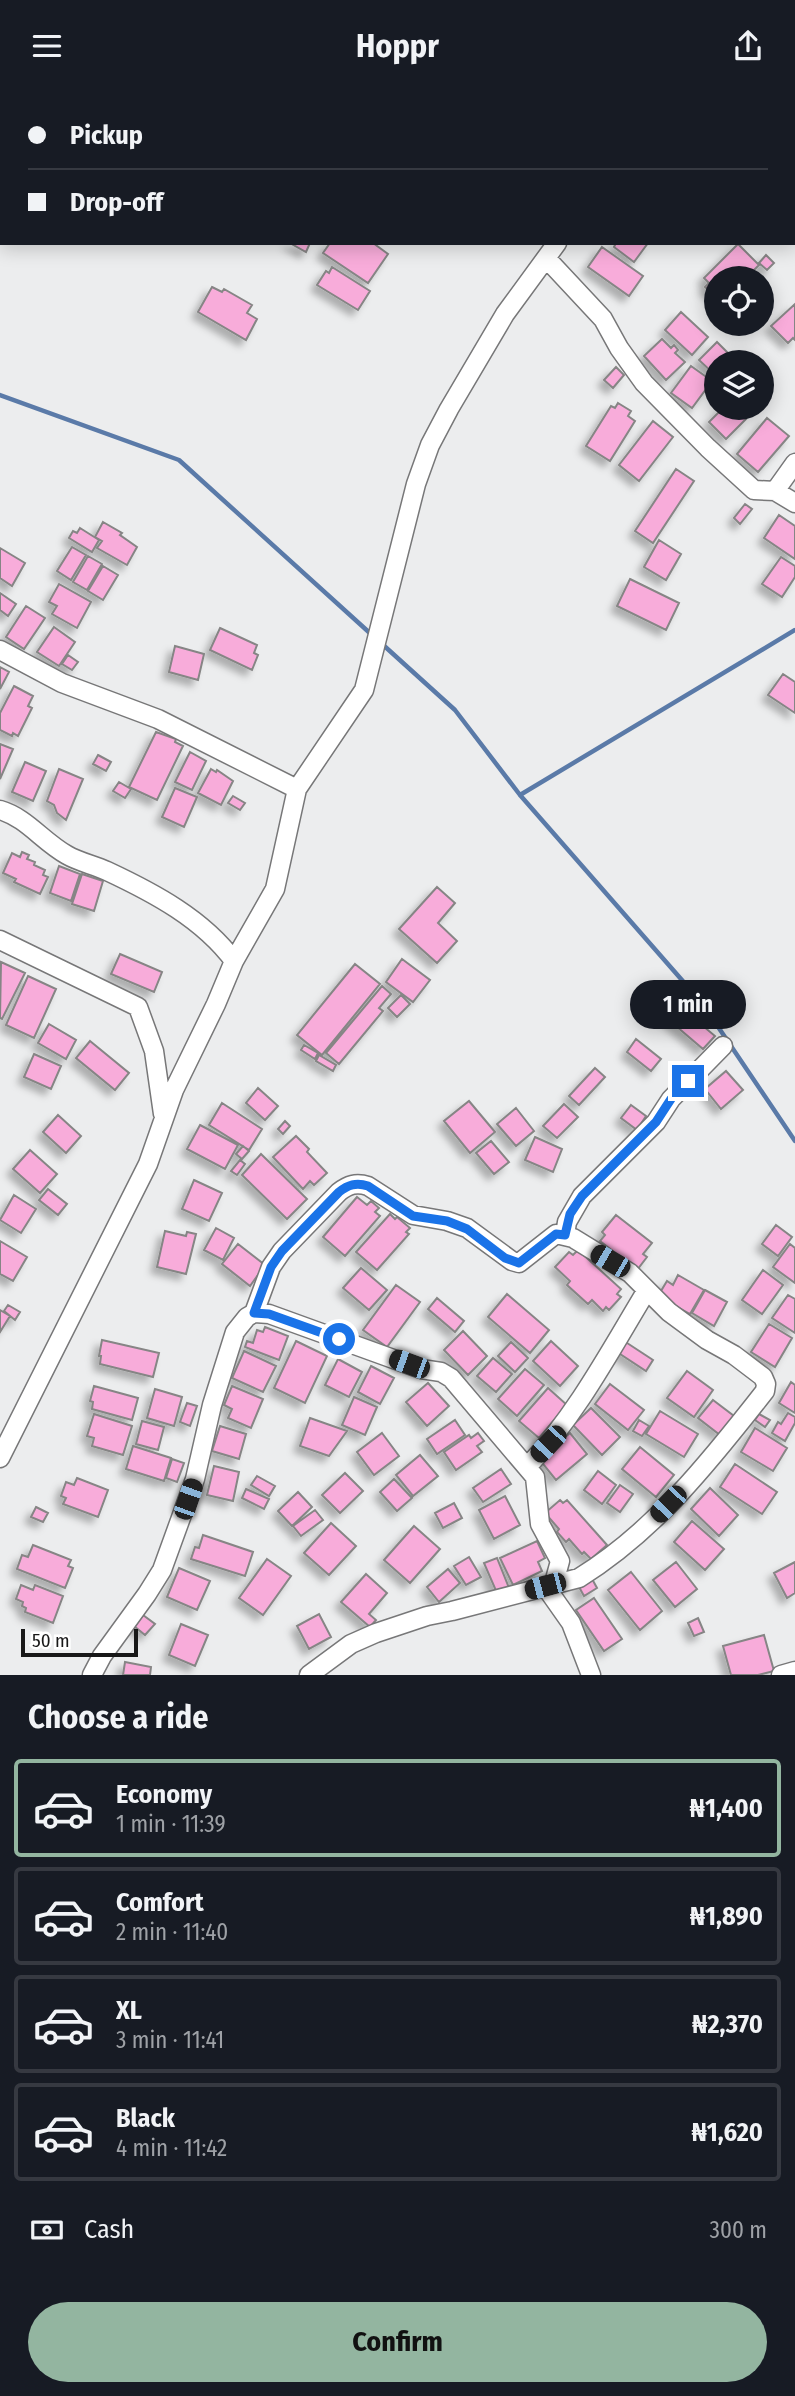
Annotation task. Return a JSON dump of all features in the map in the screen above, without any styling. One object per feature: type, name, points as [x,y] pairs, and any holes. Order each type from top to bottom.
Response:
[{"type":"street","points":[[0,1458],[148,1164],[163,1118],[234,961],[275,889],[298,789],[364,690],[416,484],[430,445],[505,314],[556,245]]},
{"type":"street","points":[[547,259],[603,319],[619,348],[644,383],[690,430],[754,490],[775,491],[795,503]]},
{"type":"street","points":[[775,491],[795,463]]},
{"type":"street","points":[[0,650],[62,683],[158,719],[298,789]]},
{"type":"street","points":[[0,810],[26,822],[69,856],[139,887],[185,915],[210,932],[234,961]]},
{"type":"street","points":[[0,940],[138,1007],[154,1051],[163,1118]]},
{"type":"street","points":[[565,1235],[570,1214],[582,1196],[656,1122],[671,1099],[723,1046]]},
{"type":"street","points":[[92,1675],[102,1656],[162,1570],[195,1479],[212,1405],[235,1332],[254,1313],[271,1267],[282,1251],[348,1186],[360,1183],[413,1216],[447,1221],[467,1229],[512,1261],[519,1263],[556,1234],[565,1235],[630,1273],[669,1312],[763,1377],[765,1391],[715,1455],[632,1541],[579,1578],[427,1616],[376,1633],[351,1644],[309,1675]]},
{"type":"street","points":[[528,1467],[577,1406],[647,1290]]},
{"type":"street","points":[[254,1313],[269,1314],[421,1369],[441,1372],[459,1387],[535,1477],[540,1524],[560,1561],[550,1585]]},
{"type":"street","points":[[550,1585],[571,1623],[591,1675]]},
{"type":"street","points":[[781,1675],[795,1671]]},
{"type":"building","points":[[294,245],[309,245],[306,252]]},
{"type":"building","points":[[329,245],[376,245],[388,254],[368,283],[323,253]]},
{"type":"building","points":[[615,245],[647,245],[634,262],[614,247]]},
{"type":"building","points":[[737,245],[758,266],[716,266]]},
{"type":"building","points":[[602,247],[643,276],[629,296],[588,267]]},
{"type":"building","points":[[766,255],[774,263],[771,266],[762,266],[759,263]]},
{"type":"building","points":[[332,267],[370,291],[358,310],[317,285]]},
{"type":"building","points":[[212,287],[222,292],[224,289],[252,305],[247,313],[257,319],[246,340],[198,312]]},
{"type":"building","points":[[795,304],[795,340],[793,338],[788,343],[774,329],[774,323]]},
{"type":"building","points":[[681,312],[708,337],[692,355],[665,330]]},
{"type":"building","points":[[662,339],[671,348],[674,345],[678,350],[675,353],[685,362],[666,380],[644,356]]},
{"type":"building","points":[[717,342],[725,350],[709,350]]},
{"type":"building","points":[[691,366],[704,375],[704,392],[692,408],[671,393]]},
{"type":"building","points":[[616,367],[624,375],[613,388],[604,380]]},
{"type":"building","points":[[618,403],[631,411],[628,416],[635,421],[610,461],[586,446],[611,406],[615,408]]},
{"type":"building","points":[[711,420],[745,420],[726,439],[709,422]]},
{"type":"building","points":[[765,420],[769,420],[789,436],[758,472],[737,454]]},
{"type":"building","points":[[653,421],[673,437],[639,481],[619,465]]},
{"type":"building","points":[[676,469],[694,481],[653,543],[635,531]]},
{"type":"building","points":[[745,504],[752,509],[740,524],[734,518]]},
{"type":"building","points":[[779,515],[795,526],[795,559],[764,538]]},
{"type":"building","points":[[103,522],[122,533],[120,535],[137,547],[127,565],[97,548],[102,541],[95,537]]},
{"type":"building","points":[[80,528],[99,540],[92,552],[69,538],[73,531],[77,533]]},
{"type":"building","points":[[659,540],[681,554],[666,580],[644,567]]},
{"type":"building","points":[[72,547],[86,555],[71,580],[57,571]]},
{"type":"building","points":[[0,548],[25,563],[12,586],[0,578]]},
{"type":"building","points":[[88,556],[102,564],[87,590],[73,582]]},
{"type":"building","points":[[781,557],[795,566],[795,577],[782,597],[762,584]]},
{"type":"building","points":[[103,566],[118,575],[103,600],[88,591]]},
{"type":"building","points":[[630,579],[679,603],[666,630],[617,606]]},
{"type":"building","points":[[59,584],[91,602],[77,628],[52,614],[57,606],[49,602]]},
{"type":"building","points":[[0,593],[16,604],[8,616],[0,610]]},
{"type":"building","points":[[26,606],[45,618],[24,649],[6,637]]},
{"type":"building","points":[[54,627],[75,642],[59,666],[37,652]]},
{"type":"building","points":[[220,628],[257,645],[254,653],[258,655],[252,670],[210,650]]},
{"type":"building","points":[[175,646],[204,654],[198,680],[169,672]]},
{"type":"building","points":[[68,655],[78,662],[72,670],[62,664]]},
{"type":"building","points":[[0,667],[9,672],[0,689]]},
{"type":"building","points":[[783,674],[795,682],[795,713],[768,695]]},
{"type":"building","points":[[14,686],[33,696],[28,706],[32,708],[18,736],[0,730],[0,713]]},
{"type":"building","points":[[156,732],[176,739],[175,742],[183,746],[157,800],[129,787]]},
{"type":"building","points":[[0,744],[13,749],[0,779]]},
{"type":"building","points":[[190,752],[206,761],[192,790],[175,782]]},
{"type":"building","points":[[98,755],[111,762],[106,771],[93,764]]},
{"type":"building","points":[[25,762],[46,771],[33,801],[12,792]]},
{"type":"building","points":[[59,769],[83,779],[66,820],[57,813],[54,805],[47,801]]},
{"type":"building","points":[[211,769],[233,781],[221,805],[198,793]]},
{"type":"building","points":[[119,782],[131,789],[125,798],[113,791]]},
{"type":"building","points":[[175,788],[197,797],[184,827],[162,817]]},
{"type":"building","points":[[233,796],[245,803],[240,810],[228,803]]},
{"type":"building","points":[[22,852],[29,855],[27,859],[35,862],[34,865],[45,870],[43,875],[48,877],[40,894],[14,882],[16,879],[3,873],[12,853],[20,857]]},
{"type":"building","points":[[59,866],[80,874],[71,901],[50,893]]},
{"type":"building","points":[[82,874],[103,881],[94,911],[72,904]]},
{"type":"building","points":[[437,887],[455,903],[438,923],[457,941],[437,963],[399,929]]},
{"type":"building","points":[[120,954],[162,972],[154,992],[111,974]]},
{"type":"building","points":[[402,959],[430,980],[413,1002],[386,982]]},
{"type":"building","points":[[1,962],[25,973],[2,1019],[0,1018]]},
{"type":"building","points":[[355,964],[380,984],[322,1055],[297,1035]]},
{"type":"building","points":[[28,976],[56,989],[34,1038],[6,1025]]},
{"type":"building","points":[[382,986],[391,994],[379,1008],[383,1011],[339,1064],[326,1053]]},
{"type":"building","points":[[660,990],[715,1036],[703,1049],[649,1003]]},
{"type":"building","points":[[401,995],[410,1004],[397,1017],[388,1008]]},
{"type":"building","points":[[49,1024],[76,1040],[66,1059],[38,1043]]},
{"type":"building","points":[[636,1039],[661,1059],[651,1071],[627,1052]]},
{"type":"building","points":[[90,1041],[129,1073],[115,1090],[76,1058]]},
{"type":"building","points":[[304,1045],[318,1053],[315,1059],[301,1050]]},
{"type":"building","points":[[34,1054],[61,1066],[51,1089],[24,1077]]},
{"type":"building","points":[[319,1055],[336,1065],[333,1071],[316,1061]]},
{"type":"building","points":[[595,1068],[605,1077],[579,1105],[569,1096]]},
{"type":"building","points":[[726,1071],[743,1090],[721,1109],[705,1089]]},
{"type":"building","points":[[258,1088],[278,1106],[265,1120],[246,1103]]},
{"type":"building","points":[[469,1101],[495,1132],[470,1153],[444,1121]]},
{"type":"building","points":[[222,1103],[262,1129],[249,1150],[209,1125]]},
{"type":"building","points":[[564,1104],[578,1117],[557,1138],[543,1126]]},
{"type":"building","points":[[631,1105],[646,1116],[637,1130],[621,1118]]},
{"type":"building","points":[[516,1108],[534,1131],[516,1146],[497,1124]]},
{"type":"building","points":[[58,1115],[81,1136],[66,1153],[43,1132]]},
{"type":"building","points":[[285,1121],[290,1126],[283,1134],[278,1129]]},
{"type":"building","points":[[200,1125],[238,1145],[225,1169],[187,1149]]},
{"type":"building","points":[[296,1136],[327,1173],[314,1185],[310,1181],[303,1189],[273,1157]]},
{"type":"building","points":[[535,1137],[562,1149],[553,1172],[525,1160]]},
{"type":"building","points":[[491,1141],[509,1162],[494,1174],[476,1153]]},
{"type":"building","points":[[243,1146],[249,1151],[242,1159],[236,1154]]},
{"type":"building","points":[[30,1150],[57,1174],[40,1193],[13,1169]]},
{"type":"building","points":[[261,1154],[307,1199],[287,1219],[242,1175]]},
{"type":"building","points":[[240,1160],[245,1164],[237,1175],[231,1171]]},
{"type":"building","points":[[194,1180],[222,1193],[209,1221],[182,1209]]},
{"type":"building","points":[[48,1189],[67,1204],[58,1215],[39,1200]]},
{"type":"building","points":[[14,1195],[36,1209],[21,1233],[0,1220]]},
{"type":"building","points":[[357,1197],[367,1205],[371,1201],[379,1208],[375,1212],[380,1216],[345,1256],[323,1237]]},
{"type":"building","points":[[390,1214],[410,1228],[406,1232],[409,1234],[377,1270],[356,1252]]},
{"type":"building","points":[[616,1215],[652,1243],[643,1254],[647,1257],[637,1270],[600,1241],[605,1235],[602,1232]]},
{"type":"building","points":[[776,1225],[792,1237],[778,1256],[762,1244]]},
{"type":"building","points":[[216,1228],[234,1238],[223,1260],[204,1250]]},
{"type":"building","points":[[165,1231],[186,1236],[187,1232],[196,1234],[186,1274],[157,1267]]},
{"type":"building","points":[[0,1241],[27,1257],[13,1281],[0,1274]]},
{"type":"building","points":[[238,1244],[265,1265],[250,1286],[222,1264]]},
{"type":"building","points":[[790,1244],[795,1248],[795,1283],[773,1267]]},
{"type":"building","points":[[578,1250],[621,1289],[617,1294],[621,1297],[609,1310],[606,1307],[603,1311],[592,1300],[588,1304],[567,1285],[570,1281],[555,1267],[569,1252],[573,1255]]},
{"type":"building","points":[[361,1268],[387,1290],[369,1310],[343,1288]]},
{"type":"building","points":[[763,1270],[783,1285],[762,1314],[742,1300]]},
{"type":"building","points":[[678,1275],[704,1290],[690,1314],[658,1296],[667,1281],[673,1285]]},
{"type":"building","points":[[396,1285],[420,1302],[387,1347],[363,1330]]},
{"type":"building","points":[[705,1290],[727,1302],[714,1326],[692,1313]]},
{"type":"building","points":[[507,1294],[549,1330],[530,1353],[488,1317]]},
{"type":"building","points":[[788,1295],[795,1299],[795,1333],[772,1318]]},
{"type":"building","points":[[437,1298],[464,1321],[455,1332],[428,1309]]},
{"type":"building","points":[[8,1305],[20,1312],[15,1320],[4,1311]]},
{"type":"building","points":[[0,1310],[10,1316],[0,1332]]},
{"type":"building","points":[[769,1324],[792,1338],[775,1367],[751,1352]]},
{"type":"building","points":[[265,1327],[288,1336],[279,1360],[245,1347],[247,1341],[253,1343],[257,1330],[263,1332]]},
{"type":"building","points":[[463,1331],[487,1356],[468,1375],[444,1350]]},
{"type":"building","points":[[621,1339],[653,1360],[646,1371],[614,1350]]},
{"type":"building","points":[[102,1340],[159,1353],[153,1377],[100,1364]]},
{"type":"building","points":[[296,1341],[327,1356],[305,1403],[274,1388]]},
{"type":"building","points":[[551,1341],[578,1366],[560,1386],[533,1361]]},
{"type":"building","points":[[511,1342],[528,1358],[515,1372],[498,1356]]},
{"type":"building","points":[[244,1351],[276,1366],[263,1392],[232,1378]]},
{"type":"building","points":[[493,1358],[512,1374],[496,1392],[477,1376]]},
{"type":"building","points":[[338,1359],[362,1372],[349,1397],[325,1385]]},
{"type":"building","points":[[371,1366],[394,1378],[380,1404],[358,1392]]},
{"type":"building","points":[[525,1369],[544,1385],[517,1416],[498,1399]]},
{"type":"building","points":[[687,1371],[713,1390],[694,1417],[667,1398]]},
{"type":"building","points":[[791,1382],[795,1385],[795,1413],[779,1403]]},
{"type":"building","points":[[428,1383],[449,1406],[427,1426],[406,1402]]},
{"type":"building","points":[[610,1384],[644,1410],[628,1430],[595,1404]]},
{"type":"building","points":[[94,1386],[138,1398],[132,1420],[92,1409],[93,1402],[90,1401]]},
{"type":"building","points":[[232,1386],[263,1399],[251,1428],[228,1418],[232,1409],[224,1405]]},
{"type":"building","points":[[548,1388],[567,1405],[539,1438],[519,1421]]},
{"type":"building","points":[[155,1389],[182,1397],[174,1426],[147,1418]]},
{"type":"building","points":[[354,1397],[377,1407],[365,1435],[342,1425]]},
{"type":"building","points":[[713,1400],[734,1416],[720,1435],[698,1418]]},
{"type":"building","points":[[187,1403],[197,1406],[190,1426],[180,1422]]},
{"type":"building","points":[[591,1408],[620,1437],[602,1455],[573,1425]]},
{"type":"building","points":[[660,1411],[698,1434],[684,1457],[646,1434]]},
{"type":"building","points":[[788,1413],[795,1417],[795,1423],[785,1441],[772,1433],[778,1422],[781,1424]]},
{"type":"building","points":[[94,1414],[132,1426],[123,1455],[92,1446],[94,1438],[87,1436]]},
{"type":"building","points":[[759,1414],[770,1420],[765,1427],[755,1420]]},
{"type":"building","points":[[310,1418],[347,1431],[329,1456],[300,1446]]},
{"type":"building","points":[[455,1420],[465,1435],[437,1454],[427,1439]]},
{"type":"building","points":[[639,1420],[649,1426],[642,1436],[633,1431]]},
{"type":"building","points":[[142,1421],[164,1427],[158,1450],[136,1444]]},
{"type":"building","points":[[220,1426],[246,1434],[239,1459],[212,1451]]},
{"type":"building","points":[[755,1428],[787,1448],[773,1471],[741,1452]]},
{"type":"building","points":[[382,1433],[399,1456],[374,1475],[357,1452]]},
{"type":"building","points":[[478,1433],[484,1441],[477,1446],[482,1452],[456,1470],[444,1452],[469,1435],[471,1438]]},
{"type":"building","points":[[570,1433],[587,1454],[556,1480],[539,1459]]},
{"type":"building","points":[[133,1446],[171,1458],[164,1481],[126,1469]]},
{"type":"building","points":[[640,1447],[674,1475],[656,1497],[622,1469]]},
{"type":"building","points":[[420,1455],[438,1476],[413,1496],[396,1475]]},
{"type":"building","points":[[172,1459],[184,1463],[177,1482],[166,1478]]},
{"type":"building","points":[[735,1464],[777,1492],[762,1514],[720,1487]]},
{"type":"building","points":[[214,1466],[239,1472],[233,1501],[207,1495]]},
{"type":"building","points":[[501,1469],[511,1484],[483,1502],[473,1488]]},
{"type":"building","points":[[598,1471],[616,1485],[602,1504],[584,1490]]},
{"type":"building","points":[[345,1473],[363,1491],[340,1513],[322,1495]]},
{"type":"building","points":[[257,1476],[275,1486],[269,1496],[251,1485]]},
{"type":"building","points":[[77,1478],[108,1490],[98,1517],[63,1504],[66,1498],[61,1496],[66,1482],[74,1485]]},
{"type":"building","points":[[394,1479],[412,1498],[397,1511],[380,1492]]},
{"type":"building","points":[[620,1485],[633,1494],[620,1512],[607,1503]]},
{"type":"building","points":[[710,1488],[738,1515],[719,1536],[691,1509]]},
{"type":"building","points":[[246,1489],[269,1499],[264,1509],[242,1498]]},
{"type":"building","points":[[298,1492],[312,1507],[292,1526],[278,1511]]},
{"type":"building","points":[[505,1496],[520,1525],[494,1539],[479,1510]]},
{"type":"building","points":[[560,1500],[563,1503],[567,1500],[607,1545],[591,1559],[584,1552],[582,1554],[569,1539],[566,1542],[545,1513]]},
{"type":"building","points":[[454,1503],[462,1518],[443,1528],[435,1513]]},
{"type":"building","points":[[36,1507],[48,1513],[43,1522],[31,1517]]},
{"type":"building","points":[[315,1510],[323,1520],[301,1536],[293,1526]]},
{"type":"building","points":[[692,1521],[724,1549],[705,1570],[674,1542]]},
{"type":"building","points":[[331,1523],[356,1546],[329,1575],[304,1553]]},
{"type":"building","points":[[414,1526],[440,1549],[410,1583],[384,1560]]},
{"type":"building","points":[[203,1535],[253,1552],[245,1576],[191,1559],[195,1547],[199,1548]]},
{"type":"building","points":[[537,1541],[545,1558],[538,1562],[542,1571],[513,1585],[500,1558]]},
{"type":"building","points":[[33,1545],[71,1560],[68,1566],[73,1568],[65,1588],[17,1569],[22,1555],[28,1557]]},
{"type":"building","points":[[469,1557],[481,1577],[466,1585],[454,1566]]},
{"type":"building","points":[[497,1558],[509,1588],[497,1593],[484,1563]]},
{"type":"building","points":[[267,1559],[291,1576],[263,1615],[239,1598]]},
{"type":"building","points":[[676,1562],[697,1589],[675,1607],[653,1580]]},
{"type":"building","points":[[795,1562],[795,1593],[787,1598],[774,1573]]},
{"type":"building","points":[[179,1568],[210,1581],[197,1610],[167,1597]]},
{"type":"building","points":[[448,1569],[460,1583],[439,1602],[427,1587]]},
{"type":"building","points":[[631,1572],[662,1611],[640,1630],[608,1590]]},
{"type":"building","points":[[366,1574],[387,1593],[369,1614],[376,1620],[370,1627],[341,1602]]},
{"type":"building","points":[[591,1577],[597,1588],[584,1596],[578,1585]]},
{"type":"building","points":[[21,1585],[33,1590],[35,1585],[63,1596],[53,1623],[25,1612],[23,1602],[16,1599]]},
{"type":"building","points":[[594,1598],[622,1639],[604,1651],[576,1610]]},
{"type":"building","points":[[319,1614],[331,1637],[309,1649],[297,1626]]},
{"type":"building","points":[[143,1615],[155,1624],[145,1635],[134,1626]]},
{"type":"building","points":[[698,1618],[704,1632],[694,1636],[688,1623]]},
{"type":"building","points":[[181,1624],[208,1635],[195,1666],[169,1655]]},
{"type":"building","points":[[764,1635],[774,1671],[758,1675],[731,1675],[723,1646]]},
{"type":"building","points":[[125,1662],[151,1667],[150,1675],[123,1675]]},
{"type":"waterway","points":[[0,395],[179,460],[372,635]]},
{"type":"waterway","points":[[520,795],[795,630]]},
{"type":"waterway","points":[[381,643],[455,710],[520,795],[702,1003],[795,1141]]},
{"type":"route","points":[[339,1339],[269,1314],[254,1313],[271,1267],[282,1251],[339,1192],[360,1183],[368,1186],[413,1216],[447,1221],[467,1229],[505,1258],[519,1263],[556,1234],[565,1235],[570,1214],[582,1196],[656,1122],[671,1099],[688,1081]]}]
